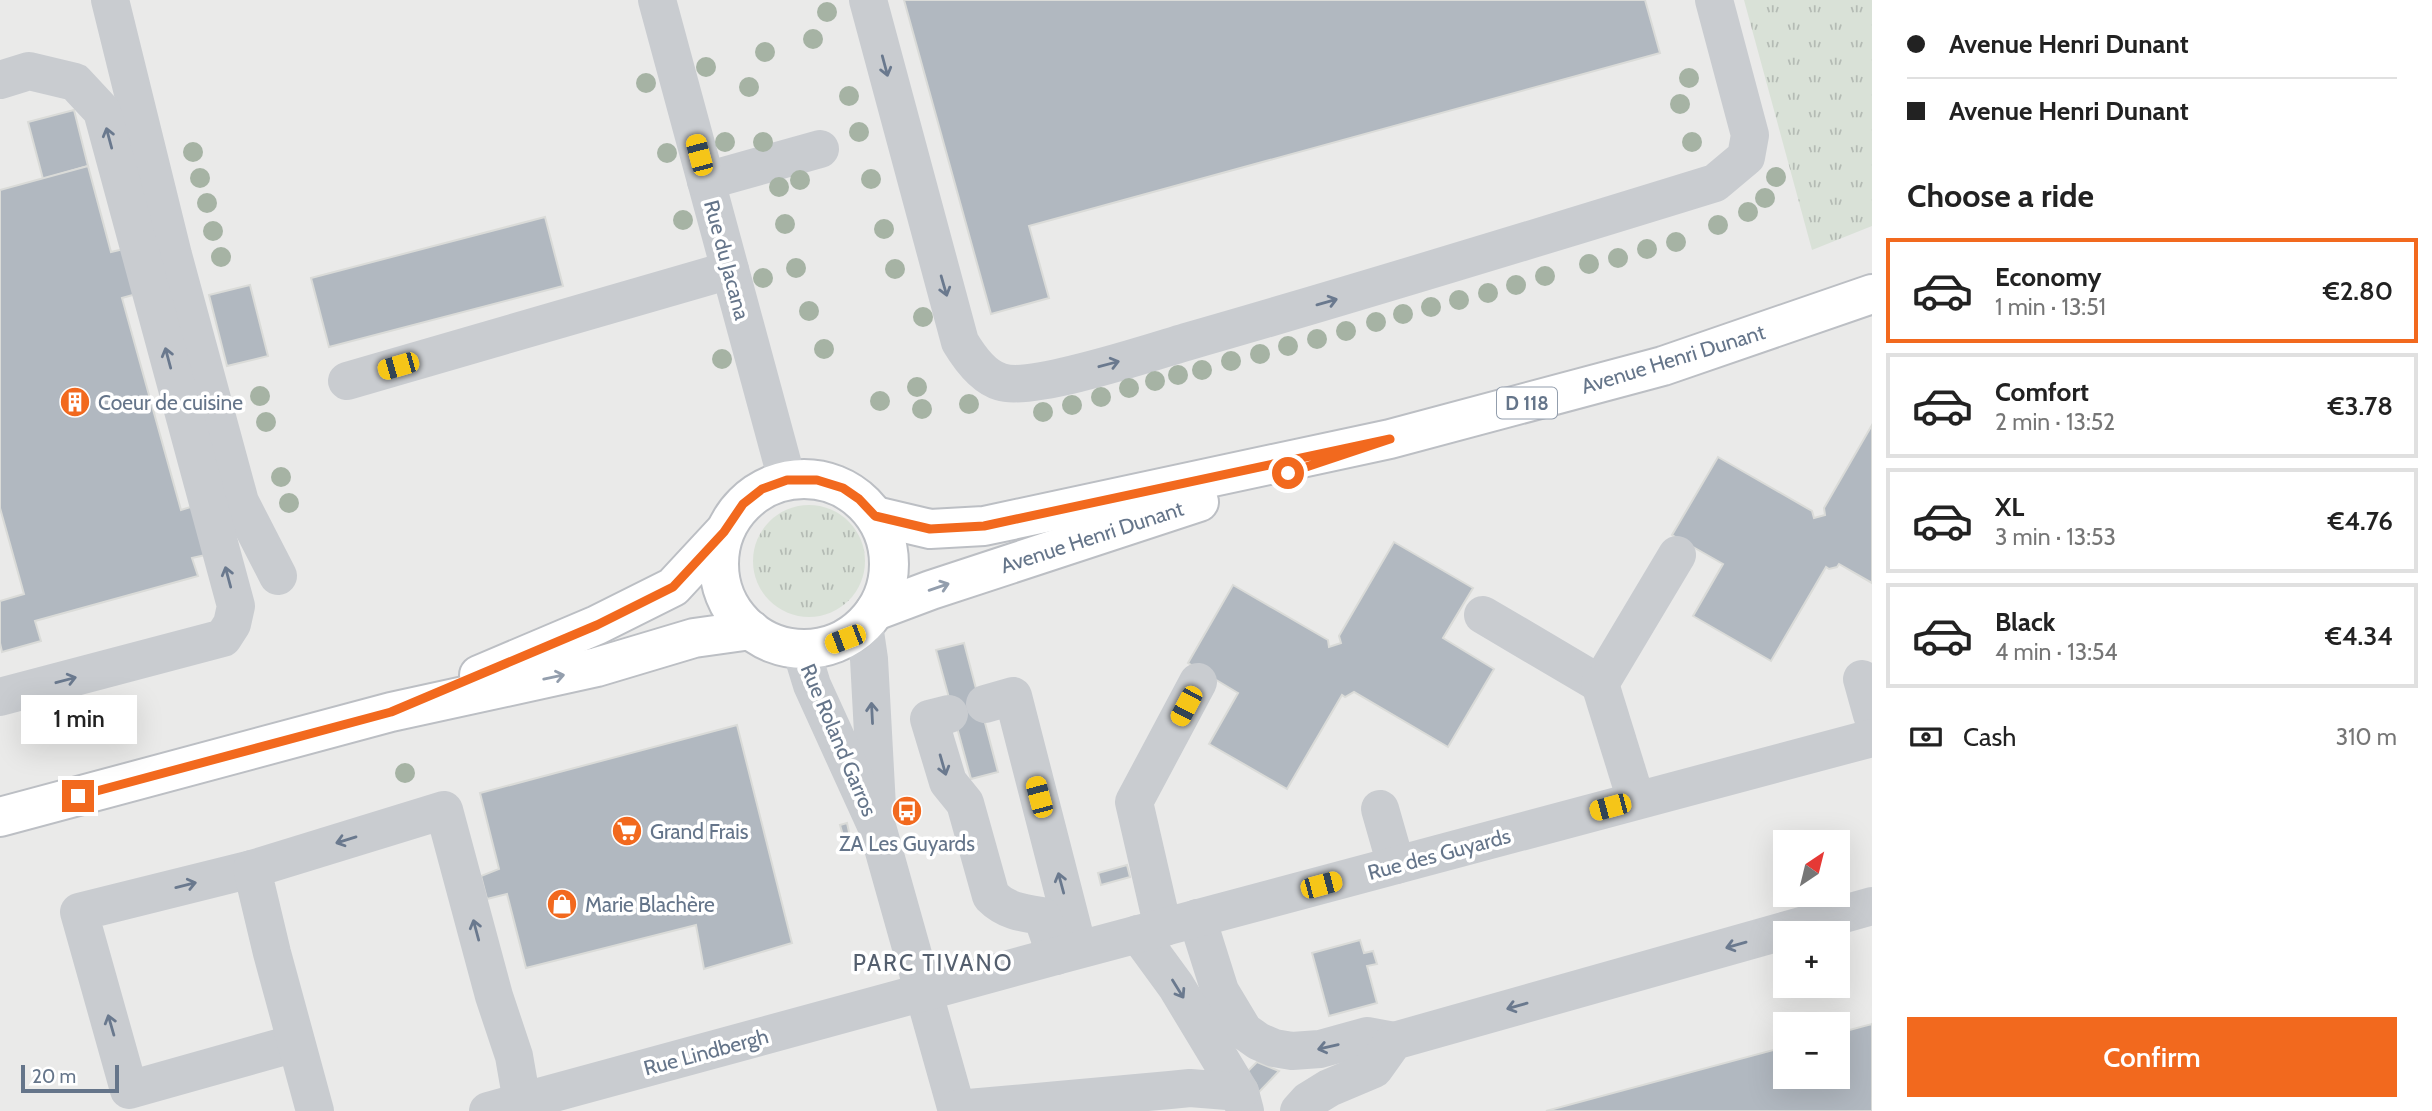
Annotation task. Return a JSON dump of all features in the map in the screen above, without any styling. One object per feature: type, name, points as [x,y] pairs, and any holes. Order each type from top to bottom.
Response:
[{"type":"main road","name":"Avenue Henri Dunant","points":[[875,516],[930,529],[984,526],[1390,439],[1663,366],[1872,293]]},
{"type":"main road","name":"Avenue Henri Dunant","points":[[869,618],[931,590],[1390,439]]},
{"type":"main road","points":[[391,712],[597,625],[673,587],[724,532],[743,504],[762,489],[787,480],[817,480],[843,488],[859,499],[875,516],[886,539],[890,564],[886,589],[869,618],[845,639],[824,647],[801,649],[774,644],[751,630],[730,605],[721,582],[719,558],[724,532]]},
{"type":"main road","points":[[0,817],[391,712],[597,667],[694,638],[751,630]]},
{"type":"street","points":[[110,0],[173,255],[240,502],[278,576]]},
{"type":"street","name":"Rue du Jacana","points":[[657,0],[787,480]]},
{"type":"street","points":[[868,0],[960,342],[969,356],[989,376],[1000,382],[1030,384],[1402,280],[1715,183],[1746,157],[1750,135],[1714,0]]},
{"type":"street","points":[[0,80],[29,71],[75,82],[102,111],[236,606],[232,625],[223,638],[0,697]]},
{"type":"street","points":[[706,181],[820,149]]},
{"type":"street","points":[[347,381],[730,270]]},
{"type":"street","points":[[1600,684],[1677,555]]},
{"type":"street","points":[[1483,615],[1600,684],[1636,800]]},
{"type":"street","name":"Rue Roland Garros","points":[[869,618],[878,830]]},
{"type":"street","name":"Rue Roland Garros","points":[[801,649],[812,685],[878,830],[957,1110]]},
{"type":"street","points":[[1862,679],[1872,715]]},
{"type":"street","points":[[1198,682],[1134,802],[1166,926],[1176,986],[1242,1102]]},
{"type":"street","points":[[1013,696],[1067,953],[1042,916],[1000,906],[991,896],[965,803],[948,782],[929,719],[1013,696]]},
{"type":"street","name":"Rue des Guyards","points":[[924,992],[1872,738]]},
{"type":"street","points":[[1380,809],[1396,865]]},
{"type":"street","points":[[296,1043],[129,1090],[79,912],[252,869],[444,810],[494,996],[514,1056],[505,1107]]},
{"type":"street","points":[[252,869],[315,1111]]},
{"type":"street","points":[[1166,926],[1220,991],[1244,1031],[1274,1048],[1292,1051],[1320,1049],[1367,1036],[1394,1041],[1872,906]]},
{"type":"street","name":"Rue Lindbergh","points":[[505,1107],[924,992]]},
{"type":"street","points":[[1299,1111],[1308,1101],[1329,1088],[1374,1069],[1394,1041]]},
{"type":"street","points":[[957,1110],[1190,1088],[1242,1102]]},
{"type":"shaded area","points":[[0,0],[1872,0],[1872,1111],[0,1111]]},
{"type":"green space","points":[[1744,0],[1872,0],[1872,226],[1812,250]]},
{"type":"green space","points":[[809,505],[830,510],[848,522],[860,540],[865,561],[860,582],[848,600],[830,612],[809,617],[788,612],[770,600],[758,582],[753,561],[758,540],[770,522],[788,510]]},
{"type":"building","points":[[904,0],[1645,0],[1660,53],[1029,226],[1049,298],[991,314]]},
{"type":"building","points":[[74,110],[88,166],[43,179],[28,122]]},
{"type":"building","name":"Coeur de cuisine","points":[[88,166],[111,252],[128,248],[140,293],[122,298],[181,510],[197,505],[210,554],[192,558],[198,576],[35,621],[41,641],[2,652],[0,601],[24,594],[0,508],[0,190]]},
{"type":"building","points":[[545,217],[563,286],[329,347],[311,278]]},
{"type":"building","points":[[250,285],[268,356],[227,366],[209,295]]},
{"type":"building","points":[[1872,425],[1872,583],[1839,564],[1829,569],[1826,567],[1771,661],[1693,616],[1723,564],[1672,535],[1718,457],[1812,511],[1814,518],[1825,515],[1824,508]]},
{"type":"building","points":[[1394,542],[1473,588],[1443,638],[1494,669],[1448,747],[1354,692],[1345,697],[1342,695],[1287,789],[1209,744],[1238,693],[1188,663],[1233,585],[1328,640],[1329,647],[1341,643],[1339,636]]},
{"type":"building","points":[[964,643],[998,772],[971,779],[936,650]]},
{"type":"building","name":"Grand Frais","points":[[737,725],[792,943],[704,969],[696,925],[526,968],[507,894],[487,899],[481,876],[499,869],[480,793]]},
{"type":"building","points":[[909,803],[913,820],[906,822],[902,805]]},
{"type":"building","points":[[847,823],[851,841],[845,842],[840,825]]},
{"type":"building","points":[[1127,865],[1130,877],[1101,885],[1098,873]]},
{"type":"building","points":[[1360,940],[1364,953],[1373,951],[1377,964],[1367,966],[1377,1003],[1329,1016],[1312,953]]},
{"type":"building","points":[[1872,1024],[1872,1111],[1546,1111],[1773,1050],[1773,1089],[1850,1089],[1850,1030]]},
{"type":"building","points":[[1257,1062],[1279,1071],[1258,1093],[1247,1072]]},
{"type":"place","name":"Coeur de cuisine","points":[[75,402]]},
{"type":"place","name":"ZA Les Guyards","points":[[907,811]]},
{"type":"place","name":"Grand Frais","points":[[627,831]]},
{"type":"place","name":"Marie Blachère","points":[[562,904]]},
{"type":"district","name":"PARC TIVANO","points":[[933,963]]},
{"type":"route","points":[[78,796],[391,712],[597,625],[673,587],[724,532],[743,504],[762,489],[787,480],[817,480],[843,488],[859,499],[875,516],[930,529],[984,526],[1390,439],[1288,473]]}]
